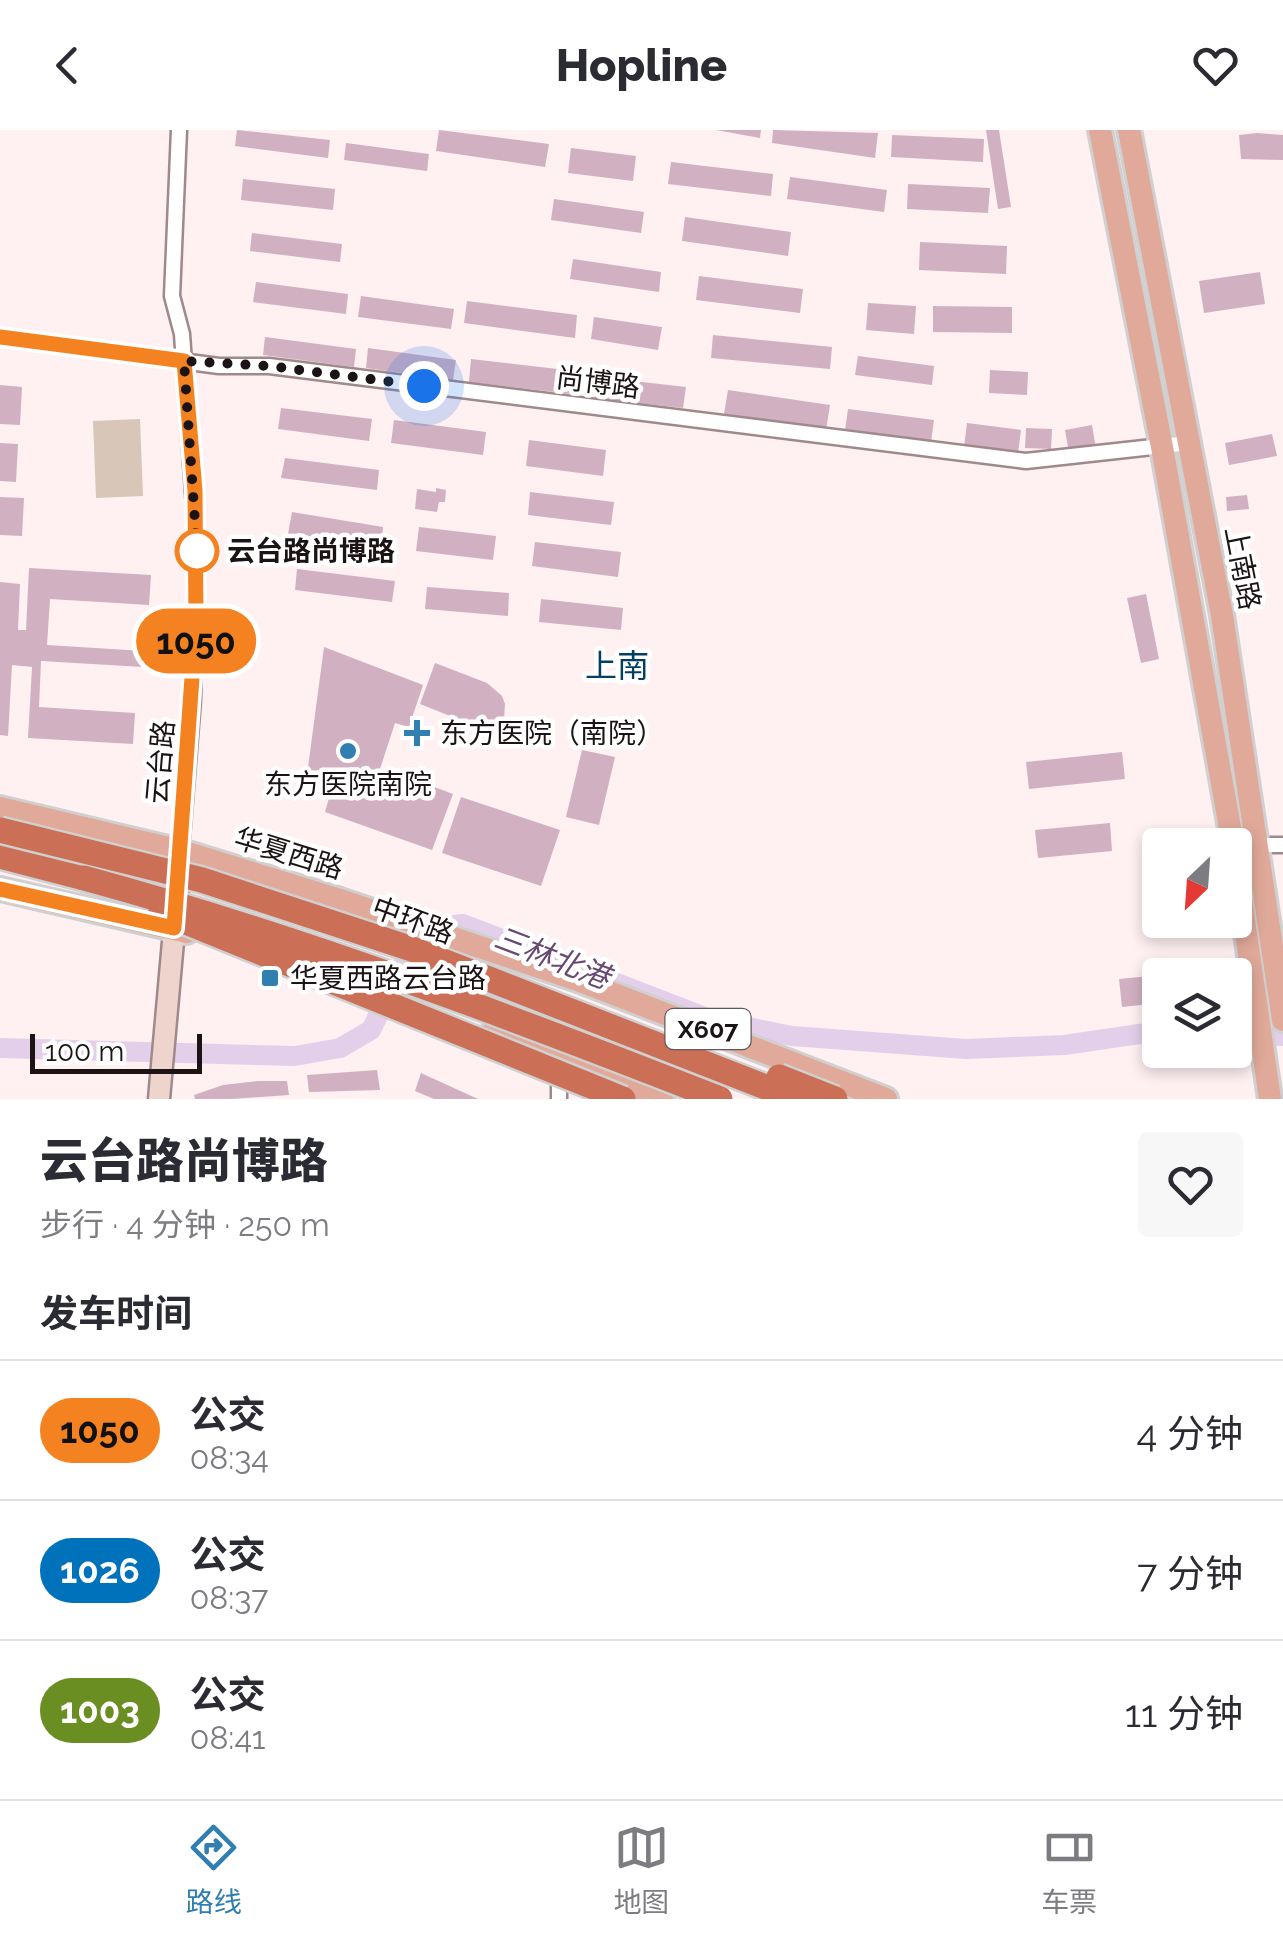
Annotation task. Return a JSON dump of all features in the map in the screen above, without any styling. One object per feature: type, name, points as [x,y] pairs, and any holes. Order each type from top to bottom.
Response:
[{"type":"highway","name":"中环路","points":[[0,830],[202,880],[412,950],[796,1099]]},
{"type":"highway","name":"中环路","points":[[0,856],[202,910],[430,988],[720,1099]]},
{"type":"highway","points":[[84,878],[218,938],[623,1099]]},
{"type":"highway","points":[[202,880],[317,909],[427,943],[838,1089]]},
{"type":"main road","name":"上南路","points":[[1100,130],[1162,446],[1230,828]]},
{"type":"main road","name":"上南路","points":[[1129,130],[1222,615],[1283,1018]]},
{"type":"main road","name":"华夏西路","points":[[0,808],[181,851],[340,900],[576,979],[838,1089],[886,1099]]},
{"type":"main road","name":"华夏西路","points":[[181,851],[259,888],[429,949],[810,1099]]},
{"type":"main road","points":[[0,889],[174,928],[316,978],[434,1011],[662,1099]]},
{"type":"main road","points":[[1247,938],[1270,1099]]},
{"type":"main road","points":[[316,978],[419,1030],[559,1092],[592,1099]]},
{"type":"street","name":"云台路","points":[[159,1099],[193,700],[198,550],[182,334],[172,296],[179,130]]},
{"type":"street","name":"尚博路","points":[[0,337],[184,361],[269,366],[1026,461],[1189,444]]},
{"type":"street","points":[[1252,845],[1283,845]]},
{"type":"street","points":[[559,1092],[563,1002]]},
{"type":"shaded area","points":[[140,419],[143,496],[96,498],[93,421]]},
{"type":"building","points":[[237,130],[330,140],[328,158],[235,146]]},
{"type":"building","points":[[439,130],[549,144],[545,167],[436,151]]},
{"type":"building","points":[[716,130],[761,130],[760,138]]},
{"type":"building","points":[[773,130],[878,133],[875,158],[772,143]]},
{"type":"building","points":[[986,130],[999,130],[1011,207],[998,209]]},
{"type":"building","points":[[892,135],[984,139],[983,162],[891,157]]},
{"type":"building","points":[[1239,135],[1283,135],[1283,160],[1241,159]]},
{"type":"building","points":[[346,143],[429,154],[427,171],[344,160]]},
{"type":"building","points":[[571,148],[636,156],[633,181],[568,173]]},
{"type":"building","points":[[671,162],[773,174],[771,196],[668,184]]},
{"type":"building","points":[[790,177],[887,190],[884,212],[787,199]]},
{"type":"building","points":[[243,179],[335,189],[333,210],[241,200]]},
{"type":"building","points":[[908,184],[990,188],[988,213],[907,209]]},
{"type":"building","points":[[554,199],[644,212],[641,233],[551,220]]},
{"type":"building","points":[[685,217],[791,232],[788,256],[682,241]]},
{"type":"building","points":[[252,233],[342,244],[340,262],[250,251]]},
{"type":"building","points":[[920,242],[1007,246],[1006,274],[919,270]]},
{"type":"building","points":[[573,259],[661,272],[659,292],[570,279]]},
{"type":"building","points":[[1260,272],[1265,304],[1204,313],[1199,281]]},
{"type":"building","points":[[699,276],[803,289],[800,313],[696,300]]},
{"type":"building","points":[[256,282],[348,294],[346,314],[253,302]]},
{"type":"building","points":[[361,296],[454,309],[451,329],[358,317]]},
{"type":"building","points":[[467,301],[577,315],[575,338],[464,323]]},
{"type":"building","points":[[868,303],[916,306],[914,334],[866,330]]},
{"type":"building","points":[[933,306],[1012,307],[1012,333],[933,332]]},
{"type":"building","points":[[594,317],[662,327],[658,350],[591,339]]},
{"type":"building","points":[[713,335],[832,347],[830,369],[711,358]]},
{"type":"building","points":[[265,337],[356,349],[354,367],[263,355]]},
{"type":"building","points":[[368,348],[456,360],[453,380],[366,368]]},
{"type":"building","points":[[858,356],[934,366],[932,385],[855,375]]},
{"type":"building","points":[[471,359],[583,372],[580,395],[469,382]]},
{"type":"building","points":[[990,370],[1028,372],[1027,395],[989,393]]},
{"type":"building","points":[[598,377],[686,387],[683,408],[595,398]]},
{"type":"building","points":[[0,385],[22,387],[20,425],[0,424]]},
{"type":"building","points":[[728,390],[830,405],[826,430],[724,414]]},
{"type":"building","points":[[281,408],[372,419],[369,441],[278,429]]},
{"type":"building","points":[[848,409],[934,420],[931,442],[845,431]]},
{"type":"building","points":[[394,420],[486,432],[483,455],[391,443]]},
{"type":"building","points":[[967,423],[1021,430],[1018,453],[964,447]]},
{"type":"building","points":[[1092,425],[1096,449],[1069,453],[1065,430]]},
{"type":"building","points":[[1026,428],[1052,429],[1051,449],[1025,448]]},
{"type":"building","points":[[1272,434],[1277,456],[1229,465],[1225,443]]},
{"type":"building","points":[[529,440],[606,450],[603,476],[526,466]]},
{"type":"building","points":[[0,443],[18,444],[16,482],[0,481]]},
{"type":"building","points":[[285,458],[379,470],[377,490],[281,478]]},
{"type":"building","points":[[436,488],[446,490],[445,502],[439,502],[437,512],[415,509],[417,489],[436,492]]},
{"type":"building","points":[[530,492],[614,502],[611,525],[528,515]]},
{"type":"building","points":[[1247,495],[1249,509],[1227,511],[1226,497]]},
{"type":"building","points":[[0,497],[24,498],[22,536],[0,535]]},
{"type":"building","points":[[292,512],[383,527],[381,549],[288,534]]},
{"type":"building","points":[[419,527],[496,536],[493,560],[416,551]]},
{"type":"building","points":[[535,542],[621,552],[618,577],[532,566]]},
{"type":"building","points":[[29,568],[151,575],[149,605],[50,599],[47,645],[144,651],[143,667],[41,661],[39,707],[135,713],[133,744],[28,738],[32,667],[12,665],[8,736],[0,735],[0,582],[20,584],[18,630],[26,630]]},
{"type":"building","points":[[297,569],[395,581],[392,602],[295,590]]},
{"type":"building","points":[[427,587],[509,593],[508,616],[425,609]]},
{"type":"building","points":[[1146,594],[1159,659],[1141,663],[1127,598]]},
{"type":"building","points":[[541,599],[623,608],[621,630],[539,622]]},
{"type":"building","name":"东方医院南院","points":[[324,647],[423,685],[409,727],[395,723],[378,775],[414,790],[421,782],[453,794],[432,850],[325,812],[333,784],[307,775]]},
{"type":"building","points":[[435,663],[487,683],[502,696],[504,720],[498,735],[420,704]]},
{"type":"building","points":[[582,750],[615,757],[599,825],[566,817]]},
{"type":"building","points":[[1122,752],[1125,779],[1029,789],[1026,762]]},
{"type":"building","points":[[461,797],[560,830],[541,886],[442,853]]},
{"type":"building","points":[[1110,823],[1112,851],[1038,858],[1035,830]]},
{"type":"building","points":[[1142,977],[1142,1005],[1122,1007],[1119,979]]},
{"type":"building","points":[[377,1070],[380,1090],[309,1092],[307,1075]]},
{"type":"building","points":[[421,1073],[478,1099],[434,1099],[415,1091]]},
{"type":"building","points":[[287,1081],[289,1095],[195,1099],[194,1095],[223,1085]]},
{"type":"waterway","name":"三林北港","points":[[0,1048],[295,1056],[340,1048],[371,1030],[411,948],[433,928],[463,924],[713,1020],[792,1036],[966,1049],[1064,1045],[1142,1034]]},
{"type":"waterway","name":"三林北港","points":[[1252,1035],[1283,1036]]},
{"type":"bus line","name":"1050","points":[[0,337],[184,361],[198,550],[193,700],[174,928],[0,889]]},
{"type":"place","name":"云台路尚博路","points":[[197,551]]},
{"type":"place","name":"东方医院（南院）","points":[[417,733]]},
{"type":"place","name":"东方医院南院","points":[[348,751]]},
{"type":"place","name":"华夏西路云台路","points":[[270,978]]},
{"type":"district","name":"上南","points":[[617,666]]},
{"type":"route","points":[[197,551],[184,361],[269,366],[424,386]]}]
